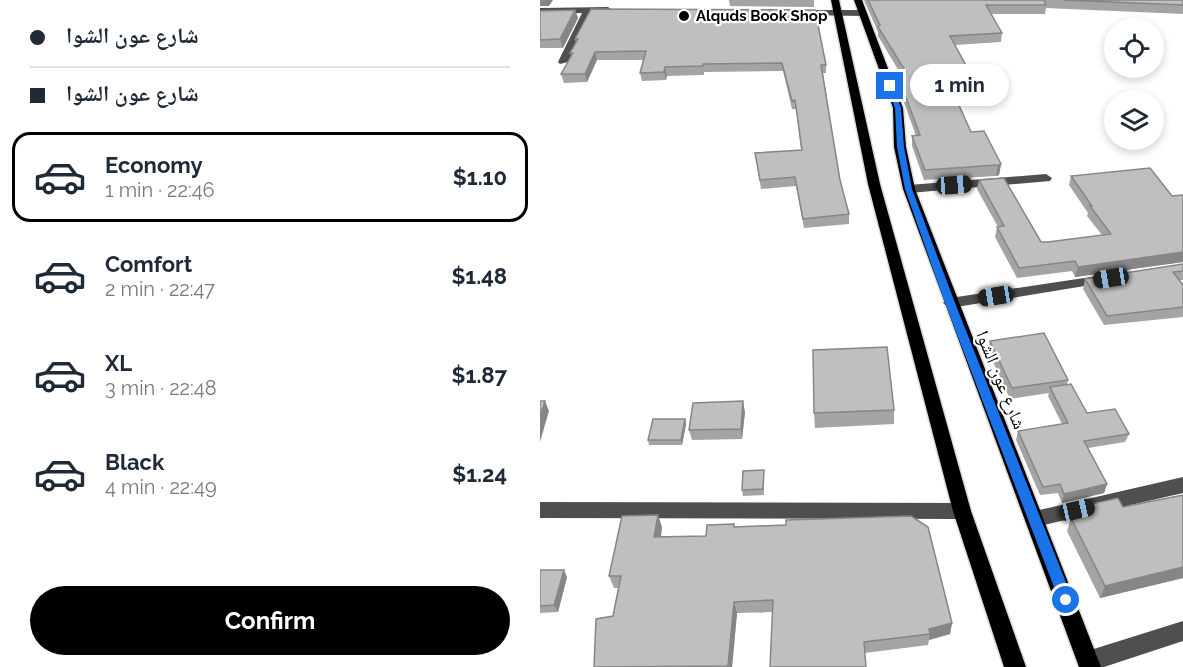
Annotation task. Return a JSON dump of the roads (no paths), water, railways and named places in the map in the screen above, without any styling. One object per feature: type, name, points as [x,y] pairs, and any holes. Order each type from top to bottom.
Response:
[{"type":"main road","points":[[836,6],[874,184],[962,511],[1015,667]]},
{"type":"main road","name":"شارع عون الشوا","points":[[861,6],[898,108],[900,147],[909,189],[950,303],[1090,664]]},
{"type":"street","points":[[789,12],[836,6],[861,6]]},
{"type":"street","points":[[540,10],[623,10]]},
{"type":"street","points":[[563,62],[588,10]]},
{"type":"street","points":[[909,189],[1046,178]]},
{"type":"street","points":[[950,303],[1123,276]]},
{"type":"street","points":[[1035,519],[1183,485]]},
{"type":"street","points":[[540,510],[962,511]]},
{"type":"street","points":[[1090,664],[1183,631]]},
{"type":"place","name":"Alquds Book Shop","points":[[684,16]]}]
